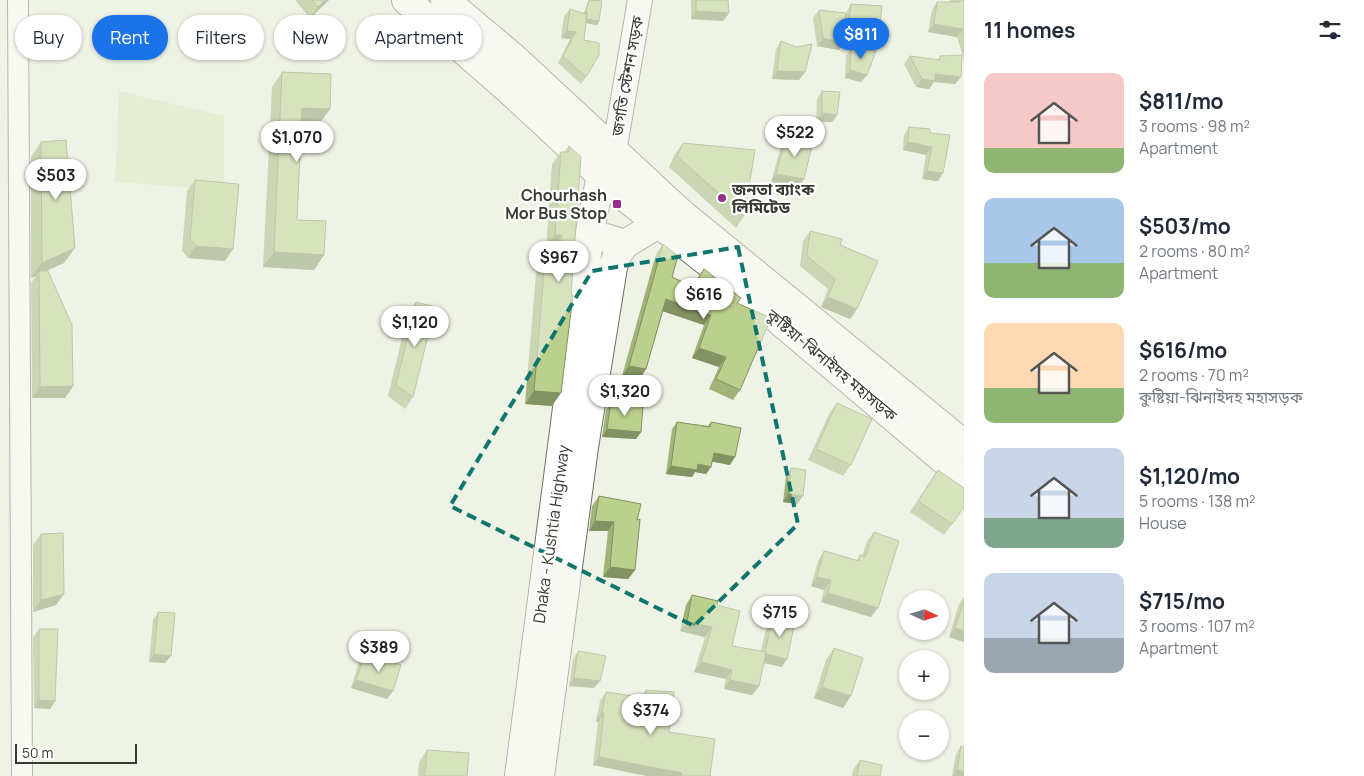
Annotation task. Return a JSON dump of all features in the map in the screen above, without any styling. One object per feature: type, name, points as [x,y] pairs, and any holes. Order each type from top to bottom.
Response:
[{"type":"main road","name":"কুষ্টিয়া-ঝিনাইদহ মহাসড়ক","points":[[406,0],[510,91],[601,175],[670,218],[964,444]]},
{"type":"main road","name":"কুষ্টিয়া-ঝিনাইদহ মহাসড়ক","points":[[445,0],[514,58],[614,152],[670,218],[744,292],[964,476]]},
{"type":"main road","name":"Dhaka - Kushtia Highway","points":[[530,774],[590,232],[601,175],[614,152]]},
{"type":"main road","points":[[590,232],[624,244],[670,218]]},
{"type":"main road","name":"Dhaka - Kushtia Highway","points":[[530,774],[613,267],[624,244]]},
{"type":"street","points":[[18,0],[22,776]]},
{"type":"street","name":"জগতি স্টেশন সড়ক","points":[[614,152],[640,0]]},
{"type":"highlighted area","points":[[738,247],[798,524],[694,626],[450,506],[592,271]]},
{"type":"green space","points":[[119,91],[224,116],[224,190],[115,182]]},
{"type":"building","points":[[312,0],[325,0],[318,7]]},
{"type":"building","points":[[589,0],[602,1],[599,21],[586,19],[587,12],[585,13]]},
{"type":"building","points":[[696,0],[728,0],[729,13],[696,11]]},
{"type":"building","points":[[959,0],[964,0],[964,35],[962,29],[934,24],[937,2],[960,2]]},
{"type":"building","points":[[851,4],[882,6],[880,22],[849,18]]},
{"type":"building","points":[[570,9],[585,14],[587,12],[584,40],[599,43],[599,55],[586,77],[563,56],[576,32],[567,31]]},
{"type":"building","points":[[819,10],[846,13],[844,42],[823,38]]},
{"type":"building","points":[[781,41],[796,47],[812,44],[805,72],[777,71]]},
{"type":"building","points":[[851,48],[876,51],[867,75],[850,70]]},
{"type":"building","points":[[962,55],[961,77],[935,74],[935,81],[922,79],[910,56],[940,60],[940,56]]},
{"type":"building","points":[[282,72],[331,74],[330,109],[302,108],[297,220],[326,221],[324,255],[274,252]]},
{"type":"building","points":[[822,91],[840,92],[837,115],[822,113]]},
{"type":"building","points":[[909,127],[930,129],[930,133],[950,135],[943,173],[927,171],[932,147],[908,142]]},
{"type":"building","points":[[786,138],[813,141],[804,179],[776,174]]},
{"type":"building","points":[[66,140],[75,248],[42,263],[41,142]]},
{"type":"building","points":[[683,143],[755,150],[744,216],[677,156]]},
{"type":"building","points":[[569,146],[581,157],[571,295],[573,295],[561,393],[534,391],[545,260],[560,261],[562,235],[555,235],[561,152],[569,152]]},
{"type":"building","points":[[195,180],[239,184],[233,249],[196,246],[190,239]]},
{"type":"building","points":[[810,231],[842,239],[840,245],[878,261],[857,309],[828,297],[835,279],[807,256]]},
{"type":"building","points":[[663,244],[678,256],[672,277],[693,287],[704,269],[741,298],[737,303],[771,318],[740,390],[716,379],[726,357],[699,348],[711,315],[666,299],[646,369],[629,366]]},
{"type":"building","points":[[39,271],[48,271],[72,325],[73,386],[40,387]]},
{"type":"building","points":[[416,302],[435,307],[413,397],[396,385]]},
{"type":"building","points":[[611,402],[643,405],[641,432],[607,429]]},
{"type":"building","points":[[837,403],[872,419],[851,465],[816,449]]},
{"type":"building","points":[[677,422],[710,427],[711,422],[741,428],[735,457],[714,453],[711,467],[698,464],[697,470],[671,466]]},
{"type":"building","points":[[791,468],[806,470],[803,496],[788,494]]},
{"type":"building","points":[[938,470],[964,488],[964,507],[952,524],[918,501]]},
{"type":"building","points":[[599,496],[641,504],[637,520],[640,519],[635,570],[610,567],[614,522],[595,521]]},
{"type":"building","points":[[874,532],[899,541],[878,608],[828,593],[831,580],[817,577],[824,551],[859,561],[860,555],[865,557]]},
{"type":"building","points":[[63,533],[64,594],[41,600],[41,534]]},
{"type":"building","points":[[692,595],[718,601],[717,605],[740,611],[732,646],[766,652],[759,686],[730,680],[732,670],[701,662],[712,627],[687,622]]},
{"type":"building","points":[[964,600],[964,631],[955,628]]},
{"type":"building","points":[[158,612],[175,613],[171,656],[154,654]]},
{"type":"building","points":[[773,617],[795,622],[787,659],[766,654],[765,652]]},
{"type":"building","points":[[39,629],[58,629],[55,701],[39,700]]},
{"type":"building","points":[[834,648],[863,658],[851,696],[822,687]]},
{"type":"building","points":[[578,651],[606,656],[600,681],[574,678]]},
{"type":"building","points":[[365,654],[401,665],[393,691],[356,680]]},
{"type":"building","points":[[646,690],[674,692],[669,732],[715,739],[710,776],[681,776],[682,773],[599,757],[604,713],[602,712],[606,692],[645,698]]},
{"type":"building","points":[[961,746],[964,747],[964,772],[957,770]]},
{"type":"building","points":[[427,750],[469,753],[467,776],[425,776]]},
{"type":"building","points":[[860,760],[882,765],[880,776],[857,776]]},
{"type":"place","name":"জনতা ব্যাংক লিমিটেড","points":[[722,198]]},
{"type":"place","name":"Chourhash Mor Bus Stop","points":[[617,204]]}]
